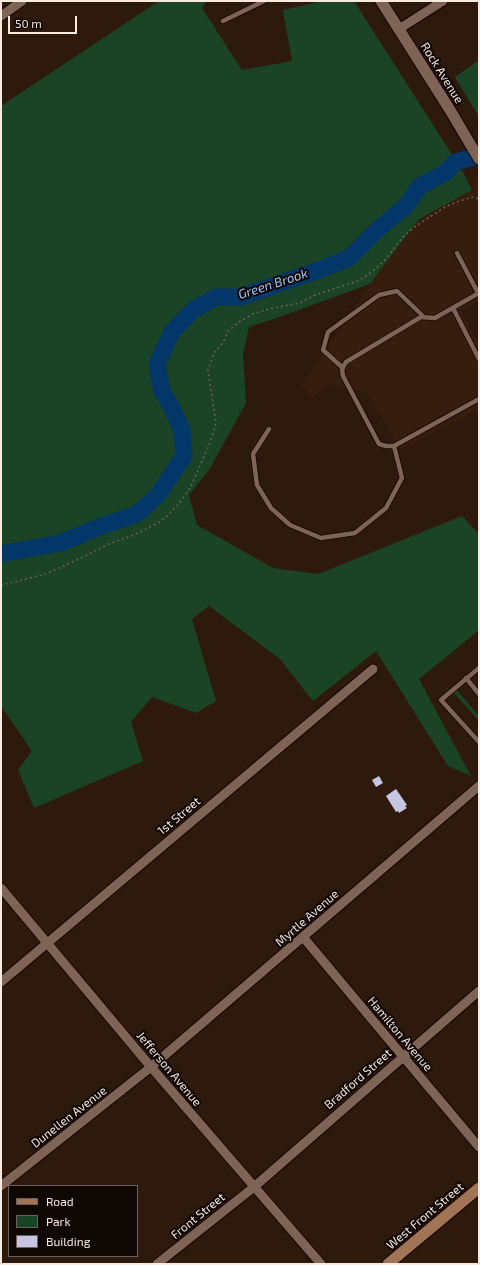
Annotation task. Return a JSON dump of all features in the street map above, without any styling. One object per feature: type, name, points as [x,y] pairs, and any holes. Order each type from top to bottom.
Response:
[{"type":"main road","name":"West Front Street","points":[[388,1264],[479,1188]]},
{"type":"street","points":[[1,16],[22,1]]},
{"type":"street","name":"Rock Avenue","points":[[381,1],[479,159]]},
{"type":"street","points":[[399,29],[443,1]]},
{"type":"street","name":"1st Street","points":[[1,982],[372,669]]},
{"type":"street","name":"Myrtle Avenue","points":[[151,1067],[479,786]]},
{"type":"street","name":"Jefferson Avenue","points":[[1,888],[151,1067],[321,1264]]},
{"type":"street","name":"Hamilton Avenue","points":[[303,937],[479,1147]]},
{"type":"street","name":"Bradford Street","points":[[254,1187],[479,991]]},
{"type":"street","name":"Dunellen Avenue","points":[[1,1186],[151,1067]]},
{"type":"street","name":"Front Street","points":[[157,1264],[254,1187]]},
{"type":"lane","points":[[223,21],[264,1]]},
{"type":"lane","points":[[457,253],[479,293],[435,318],[421,317],[346,362],[343,368],[343,376],[379,444],[386,446],[394,446],[479,399]]},
{"type":"lane","points":[[343,368],[323,350],[328,332],[379,295],[397,290],[424,317]]},
{"type":"lane","points":[[453,308],[479,359]]},
{"type":"lane","points":[[269,429],[253,454],[257,485],[271,508],[290,525],[321,538],[355,533],[386,508],[402,478],[394,446]]},
{"type":"lane","points":[[479,668],[441,700],[479,742]]},
{"type":"lane","points":[[466,678],[479,694]]},
{"type":"path","points":[[1,586],[46,574],[109,544],[134,535],[158,523],[179,504],[191,486],[210,443],[216,423],[208,370],[214,353],[223,343],[228,331],[239,322],[253,314],[273,308],[300,303],[315,295],[358,281],[372,272],[386,259],[413,228],[444,207],[473,197],[479,199]]},
{"type":"shaded area","points":[[476,179],[479,185],[479,301],[461,311],[479,345],[479,409],[400,450],[367,393],[328,385],[311,398],[302,385],[370,284],[419,219],[472,190]]},
{"type":"green space","points":[[159,1],[206,1],[202,8],[242,70],[292,61],[283,10],[323,1],[354,1],[460,167],[472,190],[419,219],[370,284],[249,327],[243,355],[246,403],[209,470],[189,495],[197,525],[273,568],[318,574],[462,516],[479,534],[479,630],[419,679],[471,776],[448,766],[376,651],[313,701],[280,659],[209,606],[192,619],[216,701],[196,713],[152,697],[131,722],[143,761],[34,808],[18,770],[32,751],[1,706],[1,106]]},
{"type":"green space","points":[[479,60],[479,117],[455,77]]},
{"type":"green space","points":[[456,689],[479,716],[479,721],[453,692]]},
{"type":"building","points":[[379,776],[383,783],[376,787],[372,780]]},
{"type":"building","points":[[396,789],[407,805],[405,806],[407,808],[399,813],[398,811],[396,812],[386,796]]},
{"type":"waterway","name":"Green Brook","points":[[1,554],[60,543],[137,514],[157,496],[184,456],[182,430],[162,391],[157,364],[172,332],[193,310],[216,297],[241,297],[349,258],[378,229],[405,207],[420,186],[445,173],[455,162],[479,156]]}]
